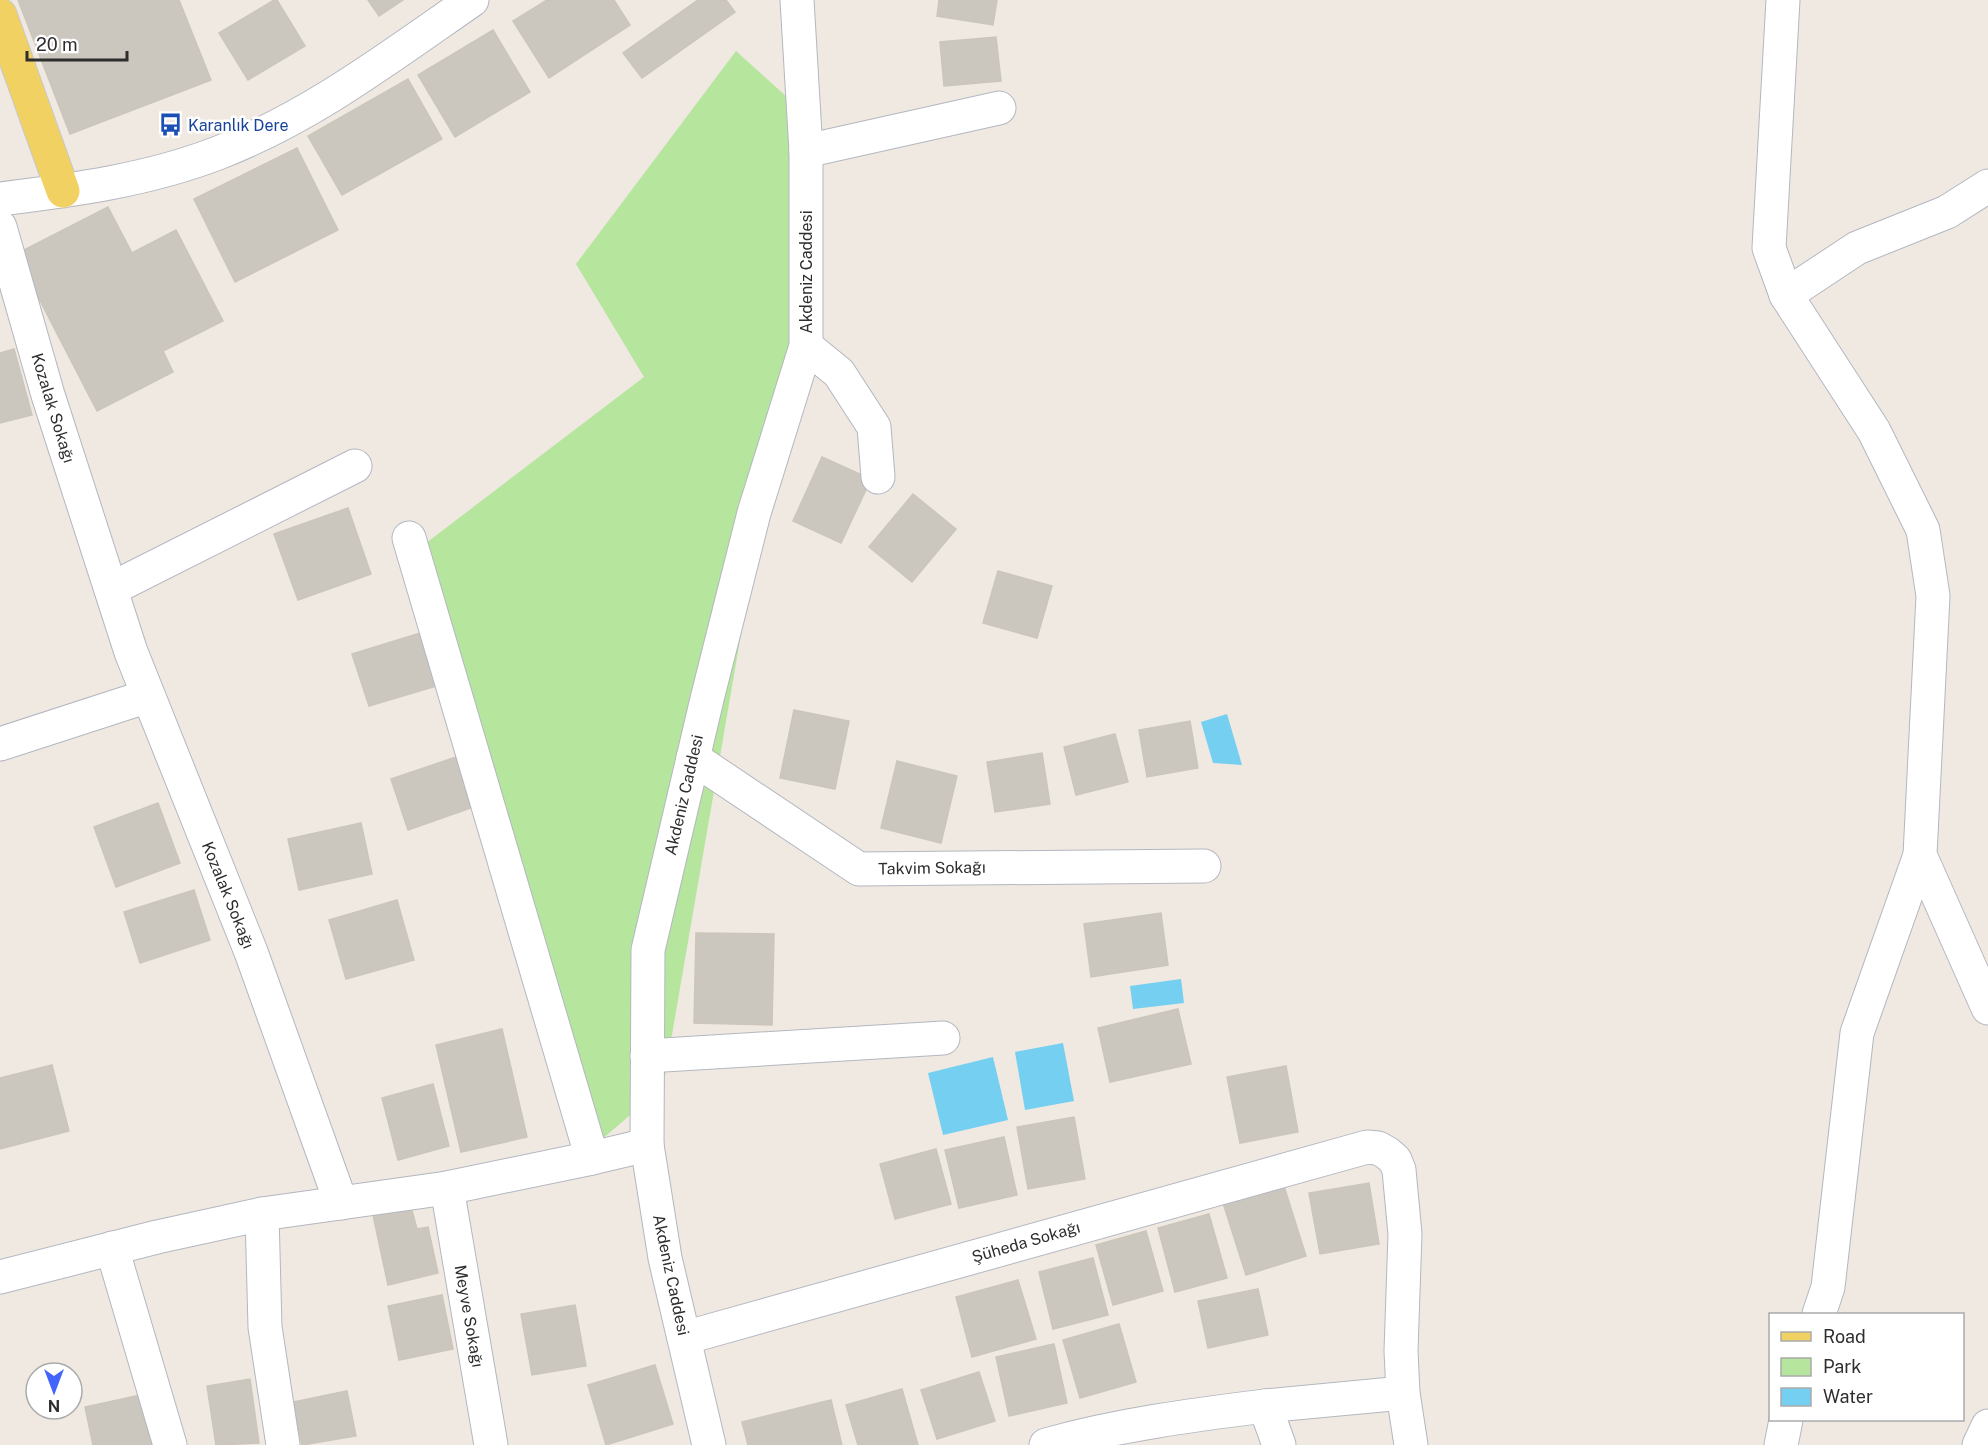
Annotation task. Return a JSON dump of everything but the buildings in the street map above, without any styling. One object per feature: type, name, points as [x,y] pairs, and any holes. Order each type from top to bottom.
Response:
[{"type":"main road","points":[[0,15],[63,191]]},
{"type":"street","points":[[0,199],[142,177],[218,153],[273,129],[334,94],[472,0]]},
{"type":"street","name":"Akdeniz Caddesi","points":[[709,1445],[665,1258],[647,1145],[648,950],[754,513],[806,346],[806,151],[797,0]]},
{"type":"street","points":[[1784,0],[1769,248],[1786,295],[1874,431],[1923,530],[1933,596],[1920,855],[1857,1033],[1828,1287],[1819,1313]]},
{"type":"street","points":[[806,151],[999,108]]},
{"type":"street","points":[[1786,295],[1857,248],[1947,212],[1988,186]]},
{"type":"street","name":"Kozalak Sokağı","points":[[0,226],[48,395],[131,652],[251,952],[342,1203]]},
{"type":"street","points":[[806,346],[839,373],[874,427],[878,477]]},
{"type":"street","points":[[111,589],[355,466]]},
{"type":"street","points":[[409,538],[592,1158]]},
{"type":"street","points":[[0,744],[148,696]]},
{"type":"street","name":"Takvim Sokağı","points":[[693,758],[860,869],[1204,866]]},
{"type":"street","points":[[1920,855],[1988,1008]]},
{"type":"street","points":[[647,1056],[943,1038]]},
{"type":"street","points":[[0,1277],[112,1248],[262,1214],[447,1188],[647,1145]]},
{"type":"street","name":"Şüheda Sokağı","points":[[684,1338],[1367,1147],[1378,1148],[1387,1153],[1395,1160],[1399,1170],[1405,1234],[1401,1351],[1403,1393]]},
{"type":"street","name":"Meyve Sokağı","points":[[447,1188],[491,1445]]},
{"type":"street","points":[[262,1214],[265,1327],[283,1445]]},
{"type":"street","points":[[112,1248],[170,1445]]},
{"type":"street","points":[[1046,1445],[1073,1437],[1189,1416],[1264,1406],[1403,1393],[1411,1445]]},
{"type":"street","points":[[1264,1406],[1279,1445]]},
{"type":"street","points":[[1781,1445],[1786,1421]]},
{"type":"street","points":[[1979,1445],[1988,1426]]},
{"type":"green space","points":[[736,51],[808,116],[806,257],[663,1087],[594,1146],[409,556],[644,377],[576,264]]},
{"type":"water","points":[[1227,714],[1242,765],[1213,763],[1201,722]]},
{"type":"water","points":[[1181,979],[1184,1003],[1133,1009],[1130,986]]},
{"type":"water","points":[[1063,1043],[1074,1101],[1025,1110],[1015,1052]]},
{"type":"water","points":[[993,1057],[1008,1120],[943,1135],[928,1073]]},
{"type":"place","name":"Karanlık Dere","points":[[170,125]]}]
